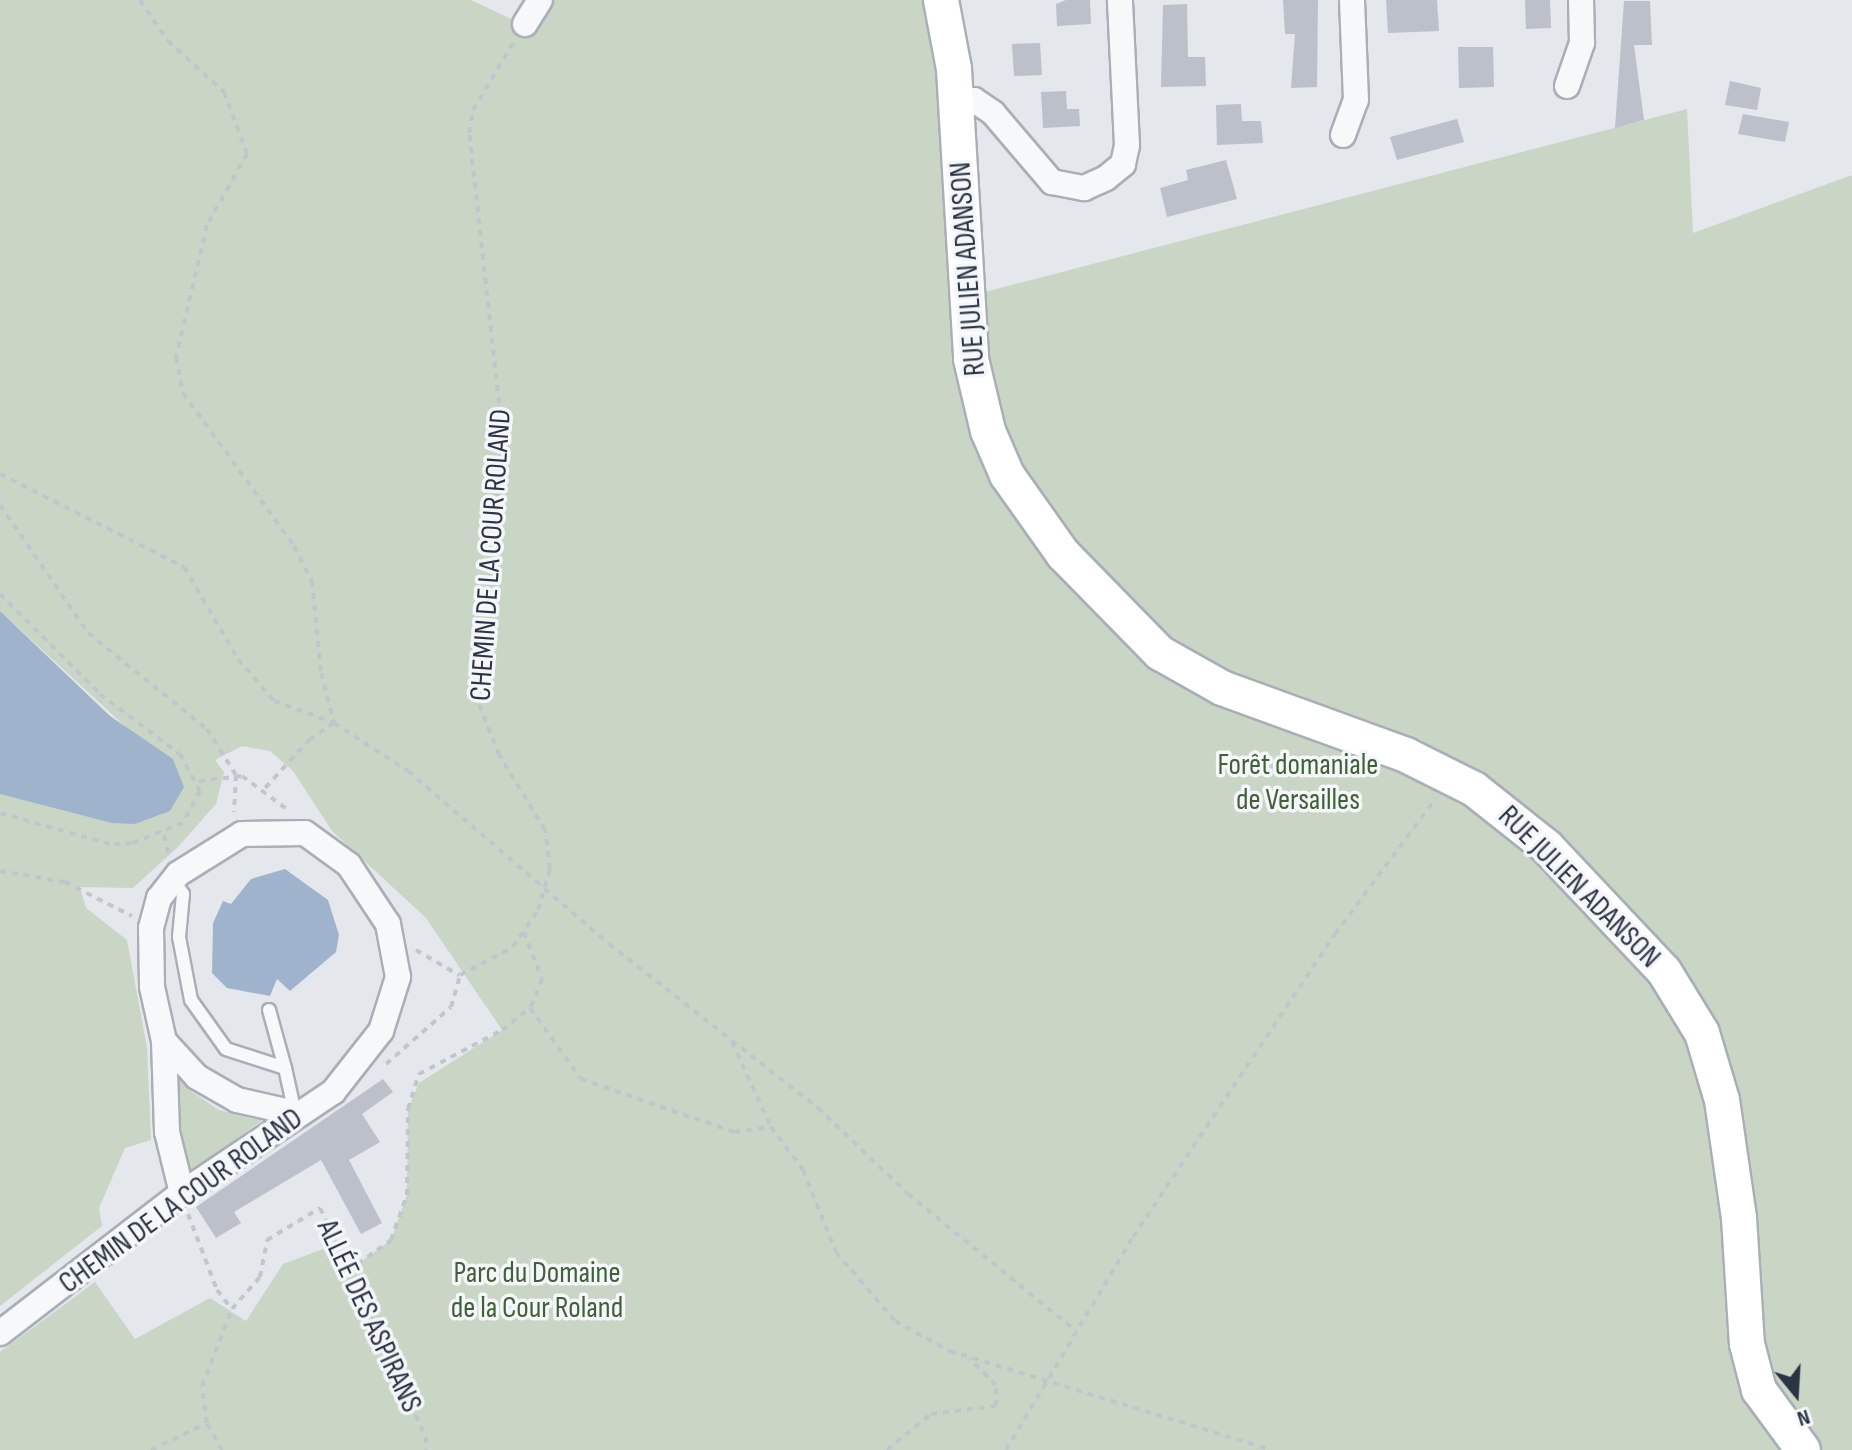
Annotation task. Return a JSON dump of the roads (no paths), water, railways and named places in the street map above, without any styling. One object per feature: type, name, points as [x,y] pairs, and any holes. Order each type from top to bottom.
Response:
[{"type":"main road","name":"RUE JULIEN ADANSON","points":[[941,0],[956,99],[975,383],[998,457],[1039,525],[1118,613],[1180,666],[1241,696],[1452,776],[1504,809],[1575,874],[1664,971],[1691,1011],[1722,1100],[1739,1218],[1747,1344],[1759,1390],[1803,1450]]},
{"type":"street","points":[[525,24],[540,0]]},
{"type":"street","points":[[956,99],[974,100],[993,113],[1052,182],[1084,188],[1106,178],[1123,164],[1127,145],[1120,0]]},
{"type":"street","points":[[1343,135],[1356,100],[1352,0]]},
{"type":"street","points":[[1567,86],[1582,43],[1581,0]]},
{"type":"street","name":"CHEMIN DE LA COUR ROLAND","points":[[0,1333],[182,1193],[304,1111],[365,1056],[395,1002],[396,952],[388,924],[349,865],[305,833],[242,834],[172,870]]},
{"type":"street","points":[[172,870],[159,898],[151,928],[152,987],[164,1041],[167,1132],[182,1193]]},
{"type":"street","points":[[164,1041],[197,1077],[237,1100],[304,1111]]},
{"type":"lane","points":[[172,870],[183,894],[183,974],[197,1013],[238,1057],[268,1058],[285,1068]]},
{"type":"lane","points":[[269,1010],[285,1068],[304,1111]]},
{"type":"water","points":[[0,611],[110,716],[173,759],[184,787],[170,811],[135,824],[112,823],[0,794]]},
{"type":"water","points":[[285,869],[328,900],[339,935],[336,952],[290,991],[277,979],[270,996],[227,988],[212,973],[213,923],[223,901],[231,904],[251,879]]},
{"type":"park label","name":"Forêt domaniale de Versailles","points":[[1298,782]]},
{"type":"park label","name":"Parc du Domaine de la Cour Roland","points":[[537,1290]]}]
